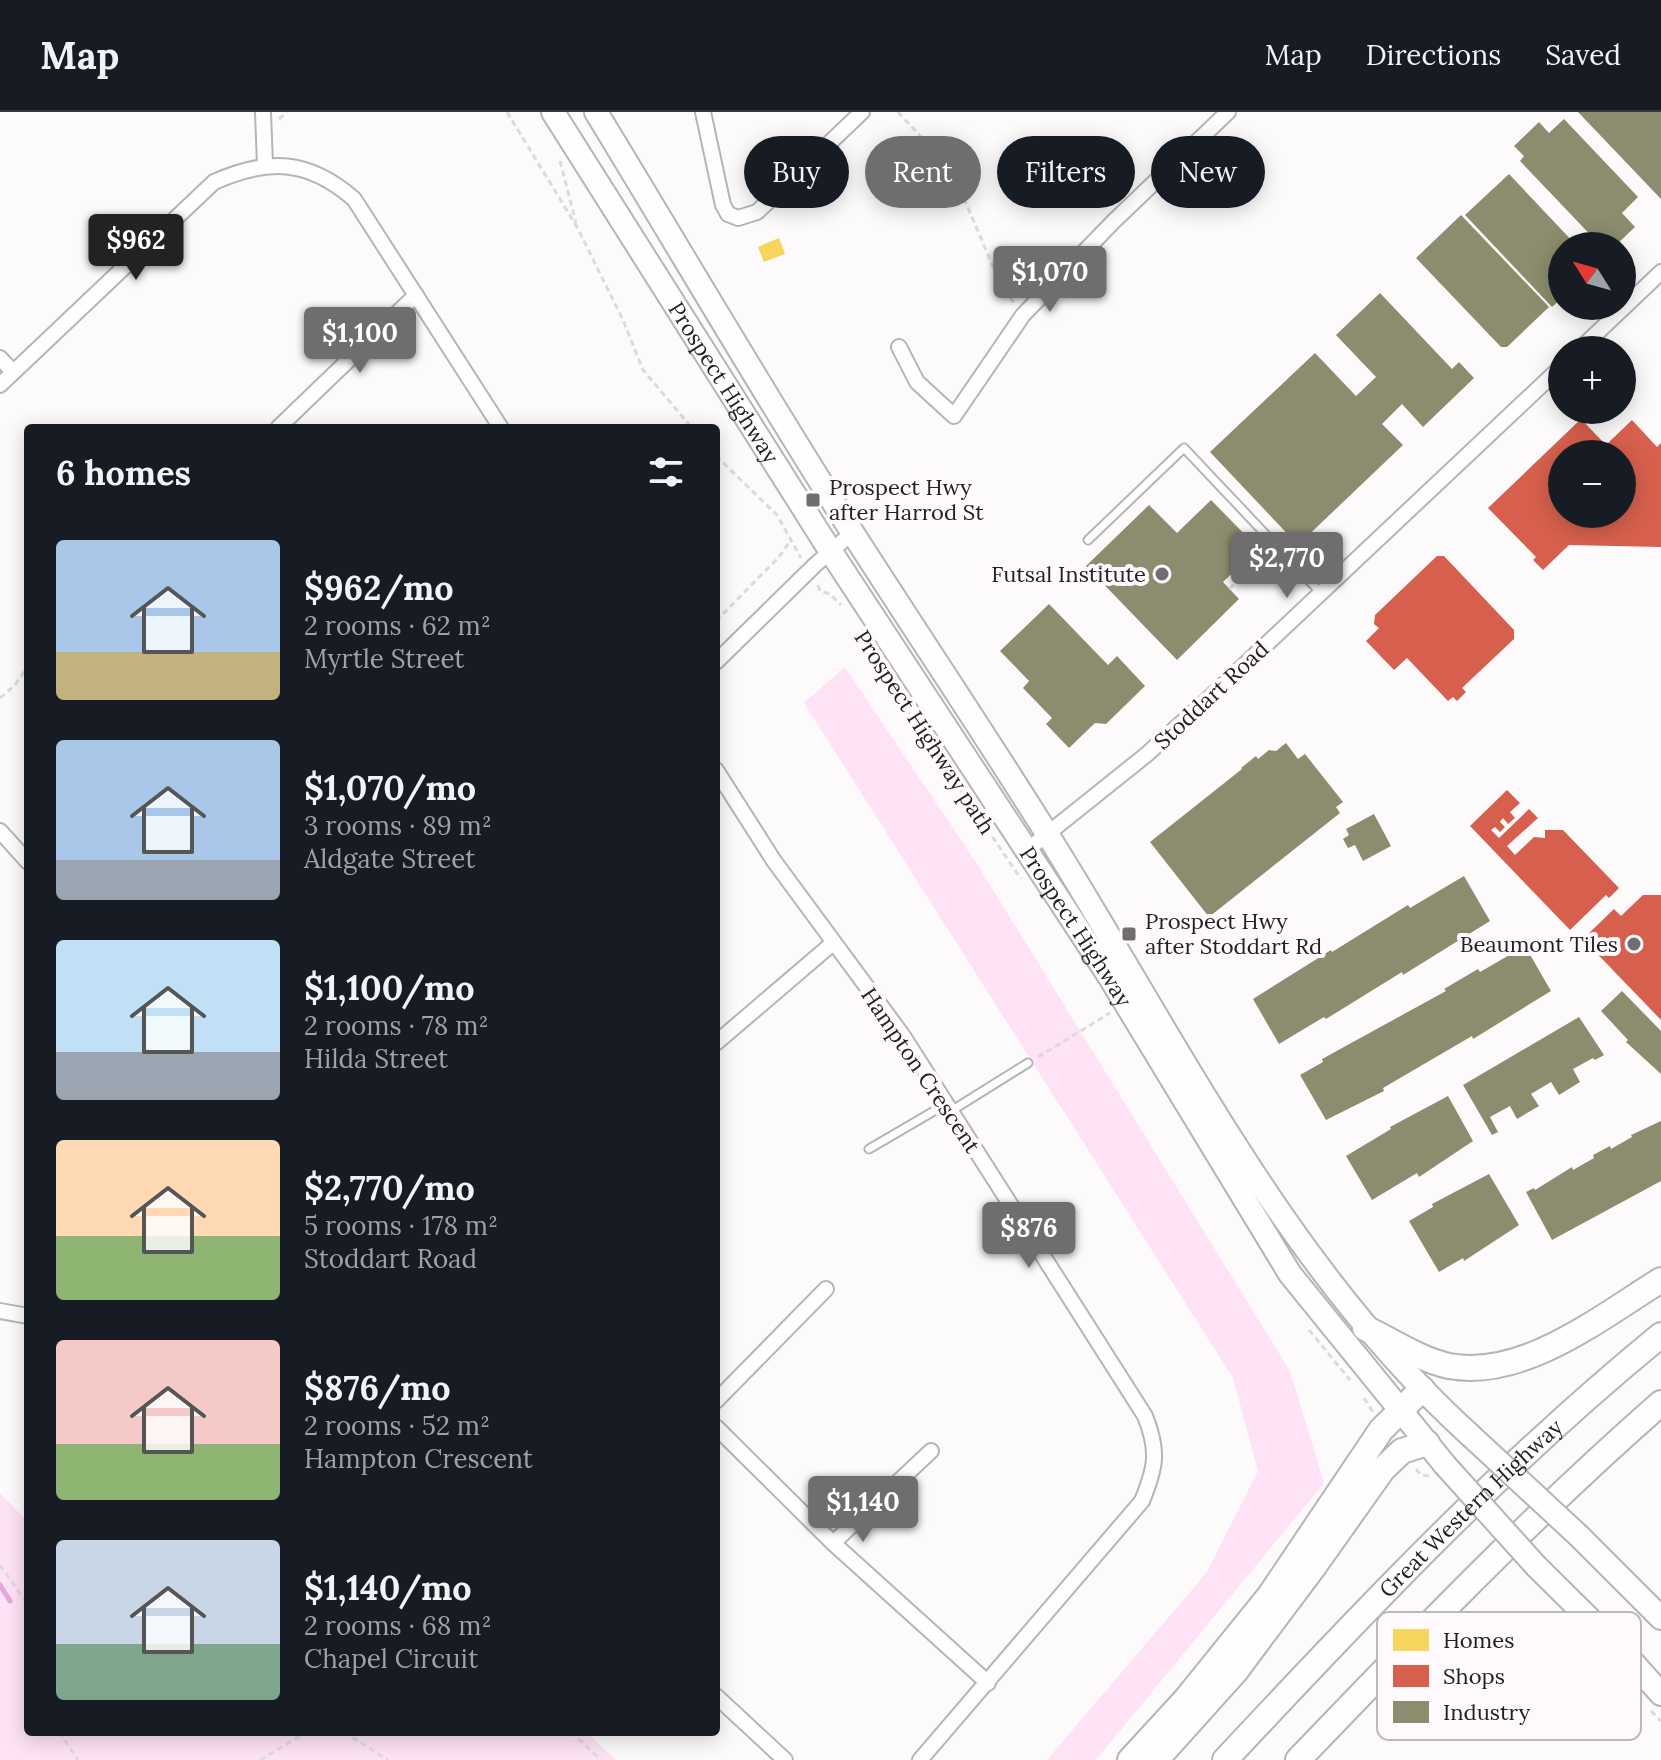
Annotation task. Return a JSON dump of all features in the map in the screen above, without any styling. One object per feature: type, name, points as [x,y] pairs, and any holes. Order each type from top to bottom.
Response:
[{"type":"highway","points":[[1365,1328],[1426,1359],[1463,1367],[1496,1366],[1540,1353],[1661,1280]]},
{"type":"highway","name":"Great Western Highway","points":[[1225,1760],[1484,1490],[1661,1335]]},
{"type":"highway","points":[[1130,1760],[1186,1699],[1270,1595],[1381,1430],[1422,1389]]},
{"type":"highway","points":[[1440,1612],[1584,1470],[1661,1403]]},
{"type":"highway","points":[[1156,1760],[1235,1672],[1383,1469],[1402,1451],[1427,1443]]},
{"type":"highway","points":[[1298,1760],[1377,1678]]},
{"type":"main road","name":"Prospect Highway","points":[[553,112],[831,552],[1109,976],[1290,1274],[1445,1465],[1536,1566],[1583,1612]]},
{"type":"main road","name":"Prospect Highway","points":[[596,112],[852,533],[1048,835],[1237,1146],[1308,1253],[1365,1328],[1422,1389],[1579,1536],[1661,1618]]},
{"type":"main road","name":"Prospect Highway","points":[[1641,1672],[1661,1694]]},
{"type":"street","points":[[263,112],[265,165]]},
{"type":"street","points":[[703,112],[723,205],[728,214],[738,218],[757,212],[862,112]]},
{"type":"street","points":[[899,347],[917,382],[954,416],[1023,315],[1114,221],[1228,112]]},
{"type":"street","points":[[0,385],[214,182],[265,165],[304,168],[334,181],[354,199],[498,424]]},
{"type":"street","points":[[1594,336],[1661,272]]},
{"type":"street","points":[[282,424],[416,295]]},
{"type":"street","points":[[0,358],[13,372]]},
{"type":"street","name":"Stoddart Road","points":[[1026,851],[1146,755],[1548,379]]},
{"type":"street","points":[[720,658],[852,533]]},
{"type":"street","name":"Hampton Crescent","points":[[720,776],[774,861],[903,1036],[1145,1416],[1154,1440],[1154,1471],[1142,1501],[920,1760]]},
{"type":"street","points":[[0,831],[24,858]]},
{"type":"street","points":[[720,1040],[833,943]]},
{"type":"street","points":[[720,1397],[826,1289]]},
{"type":"street","points":[[0,1311],[24,1315]]},
{"type":"street","points":[[720,1431],[833,1543],[988,1683]]},
{"type":"street","points":[[833,1543],[931,1451]]},
{"type":"street","points":[[720,1700],[785,1760]]},
{"type":"lane","points":[[1088,540],[1184,448],[1321,593]]},
{"type":"lane","points":[[869,1149],[1028,1063]]},
{"type":"path","points":[[507,112],[577,227],[623,320],[643,370],[689,424]]},
{"type":"path","points":[[898,112],[952,170],[1002,288],[1023,315]]},
{"type":"path","points":[[554,149],[577,227]]},
{"type":"path","points":[[720,460],[777,515],[790,541],[779,557],[720,617]]},
{"type":"path","points":[[1229,589],[1276,544]]},
{"type":"path","name":"Prospect Highway path","points":[[820,591],[830,594],[845,608]]},
{"type":"path","name":"Prospect Highway path","points":[[861,634],[914,721],[1023,883]]},
{"type":"path","points":[[0,698],[24,672]]},
{"type":"path","points":[[1028,1063],[1110,1013]]},
{"type":"path","points":[[0,1565],[24,1599]]},
{"type":"path","points":[[62,1736],[78,1760]]},
{"type":"path","points":[[260,1760],[300,1736]]},
{"type":"path","points":[[350,1736],[388,1760]]},
{"type":"path","points":[[575,1736],[601,1760]]},
{"type":"shaded area","points":[[845,667],[979,867],[1290,1371],[1324,1483],[1096,1760],[1047,1760],[1207,1572],[1258,1471],[1233,1378],[804,703]]},
{"type":"shaded area","points":[[0,1493],[24,1518],[24,1736],[590,1736],[616,1760],[0,1760]]},
{"type":"building: Homes","points":[[779,238],[785,254],[764,262],[758,247]]},
{"type":"building: Shops","points":[[1576,424],[1586,424],[1601,440],[1559,440]]},
{"type":"building: Shops","points":[[1628,424],[1636,424],[1657,447],[1661,443],[1661,547],[1569,545],[1543,570],[1533,560],[1536,557],[1488,508],[1548,451],[1548,528],[1636,528],[1636,440],[1611,440]]},
{"type":"building: Shops","points":[[1437,556],[1444,556],[1514,630],[1514,639],[1462,688],[1466,692],[1457,701],[1453,697],[1448,701],[1407,658],[1394,670],[1366,641],[1379,628],[1374,624],[1375,615]]},
{"type":"building: Shops","points":[[1507,790],[1520,803],[1510,812],[1515,818],[1508,824],[1503,818],[1500,822],[1505,827],[1500,832],[1495,827],[1491,830],[1499,838],[1529,809],[1538,818],[1507,846],[1515,855],[1534,837],[1545,838],[1545,830],[1563,830],[1619,888],[1609,898],[1606,895],[1570,930],[1470,826]]},
{"type":"building: Shops","points":[[1643,895],[1661,895],[1661,1020],[1583,939],[1614,909],[1621,916]]},
{"type":"building: Industry","points":[[1578,112],[1661,112],[1661,199]]},
{"type":"building: Industry","points":[[1564,119],[1638,197],[1622,213],[1635,227],[1630,232],[1588,232],[1520,161],[1524,156],[1514,146],[1539,122],[1549,133]]},
{"type":"building: Industry","points":[[1509,174],[1564,232],[1548,232],[1548,303],[1465,215]]},
{"type":"building: Industry","points":[[1461,215],[1548,308],[1507,347],[1501,347],[1416,258]]},
{"type":"building: Industry","points":[[1380,293],[1452,369],[1459,362],[1474,378],[1423,427],[1402,404],[1382,424],[1403,445],[1298,545],[1210,452],[1315,353],[1356,396],[1376,377],[1336,335]]},
{"type":"building: Industry","name":"Futsal Institute","points":[[1211,500],[1258,548],[1223,582],[1239,599],[1177,660],[1086,566],[1149,505],[1177,533]]},
{"type":"building: Industry","points":[[1049,604],[1108,665],[1117,656],[1145,686],[1106,724],[1095,723],[1069,748],[1046,724],[1052,718],[1023,688],[1029,681],[1000,651]]},
{"type":"building: Industry","points":[[1286,743],[1298,759],[1305,754],[1343,802],[1336,807],[1340,813],[1209,917],[1150,842],[1256,756],[1258,759]]},
{"type":"building: Industry","points":[[1374,814],[1391,846],[1363,861],[1355,845],[1348,848],[1343,839],[1349,835],[1346,829]]},
{"type":"building: Industry","points":[[1464,876],[1490,921],[1403,975],[1402,972],[1279,1044],[1253,999],[1408,905],[1410,908]]},
{"type":"building: Industry","points":[[1525,946],[1551,991],[1473,1039],[1472,1036],[1383,1088],[1384,1091],[1326,1120],[1300,1075],[1323,1062],[1322,1059],[1446,991],[1444,989],[1478,969],[1480,972]]},
{"type":"building: Industry","points":[[1622,991],[1661,1031],[1661,1074],[1626,1042],[1628,1040],[1601,1011]]},
{"type":"building: Industry","points":[[1579,1017],[1604,1055],[1573,1069],[1580,1082],[1559,1095],[1551,1082],[1531,1094],[1539,1106],[1517,1119],[1510,1106],[1490,1117],[1498,1132],[1492,1135],[1463,1085]]},
{"type":"building: Industry","points":[[1448,1096],[1473,1141],[1419,1177],[1417,1173],[1372,1200],[1346,1156],[1390,1127]]},
{"type":"building: Industry","points":[[1661,1121],[1661,1181],[1552,1240],[1526,1192],[1535,1190],[1572,1167],[1573,1170],[1594,1158],[1593,1155],[1610,1146],[1611,1149],[1631,1135]]},
{"type":"building: Industry","points":[[1489,1174],[1519,1225],[1464,1261],[1463,1258],[1439,1272],[1409,1221],[1433,1207],[1432,1204]]},
{"type":"waterway","points":[[0,1585],[10,1601]]},
{"type":"place","name":"Prospect Hwy after Harrod St","points":[[813,500]]},
{"type":"place","name":"Futsal Institute","points":[[1162,574]]},
{"type":"place","name":"Prospect Hwy after Stoddart Rd","points":[[1129,934]]},
{"type":"place","name":"Beaumont Tiles","points":[[1634,944]]}]
